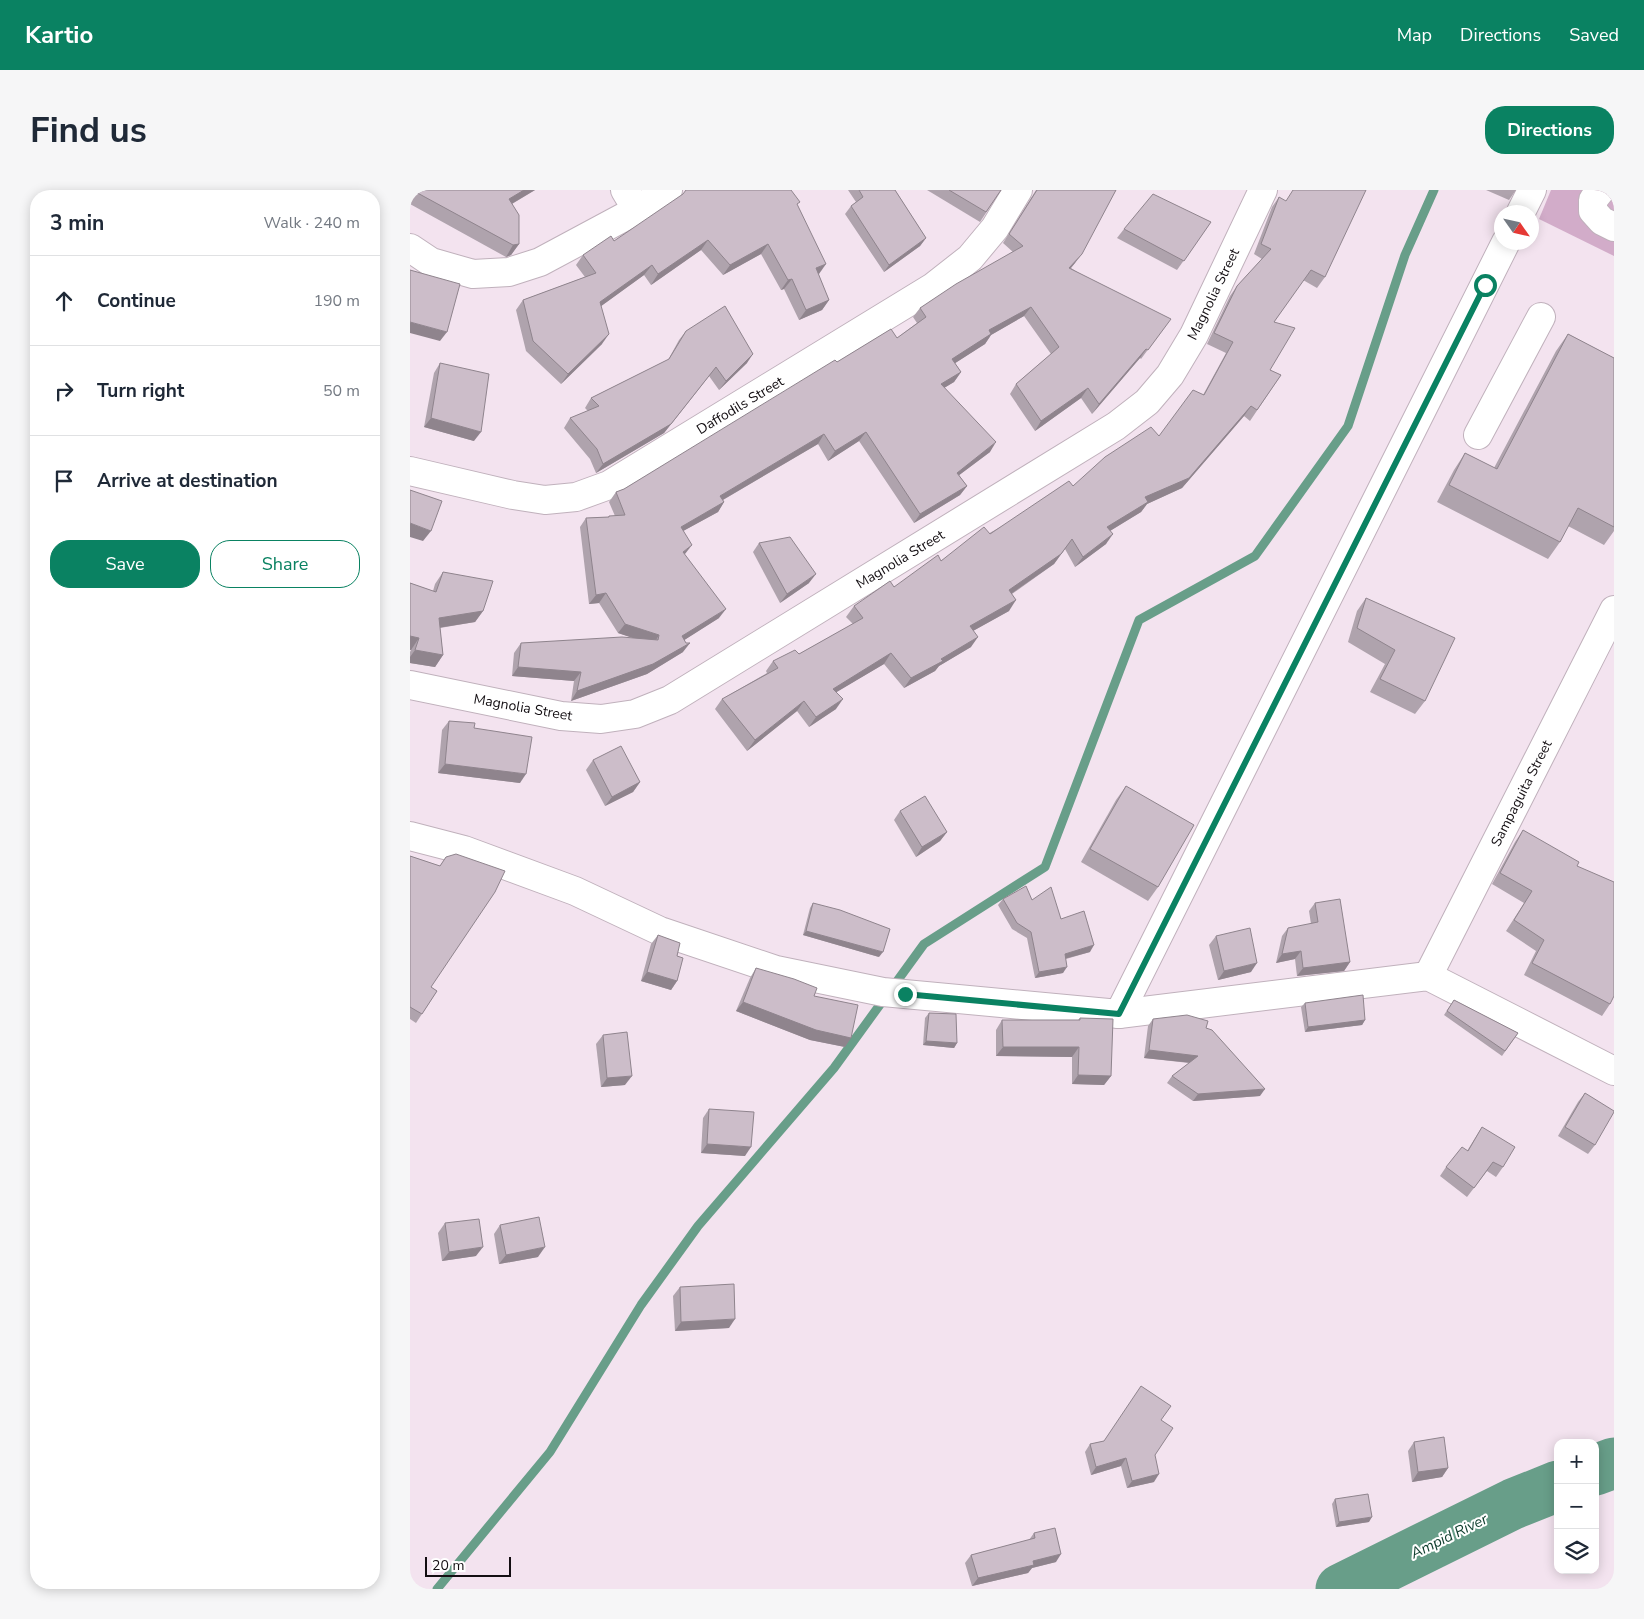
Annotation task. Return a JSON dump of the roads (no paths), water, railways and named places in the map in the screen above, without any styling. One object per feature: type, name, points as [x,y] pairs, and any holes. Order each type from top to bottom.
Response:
[{"type":"street","points":[[410,248],[431,262],[473,274],[509,272],[540,262],[631,200],[668,190]]},
{"type":"street","name":"Daffodils Street","points":[[410,472],[513,495],[545,500],[576,497],[609,485],[933,287],[970,258],[995,228],[1018,190]]},
{"type":"street","name":"Magnolia Street","points":[[410,685],[561,716],[601,719],[635,714],[670,700],[1116,426],[1147,402],[1170,375],[1194,335],[1262,190]]},
{"type":"street","points":[[1524,205],[1532,190]]},
{"type":"street","points":[[1601,190],[1593,200],[1593,211],[1602,221],[1614,227]]},
{"type":"street","points":[[1119,1014],[1502,250]]},
{"type":"street","points":[[1478,435],[1541,317]]},
{"type":"street","name":"Sampaguita Street","points":[[1428,976],[1614,610]]},
{"type":"street","points":[[410,836],[464,850],[575,891],[660,931],[776,970],[894,993],[1119,1014],[1428,976],[1614,1071]]},
{"type":"waterway","points":[[437,1589],[550,1452],[641,1305],[698,1226],[834,1068],[924,944],[1045,867],[1139,620],[1255,556],[1348,426],[1405,255],[1434,190]]},
{"type":"waterway","name":"Ampid River","points":[[1599,1469],[1614,1463]]},
{"type":"waterway","name":"Ampid River","points":[[1341,1589],[1513,1504],[1554,1488]]}]
